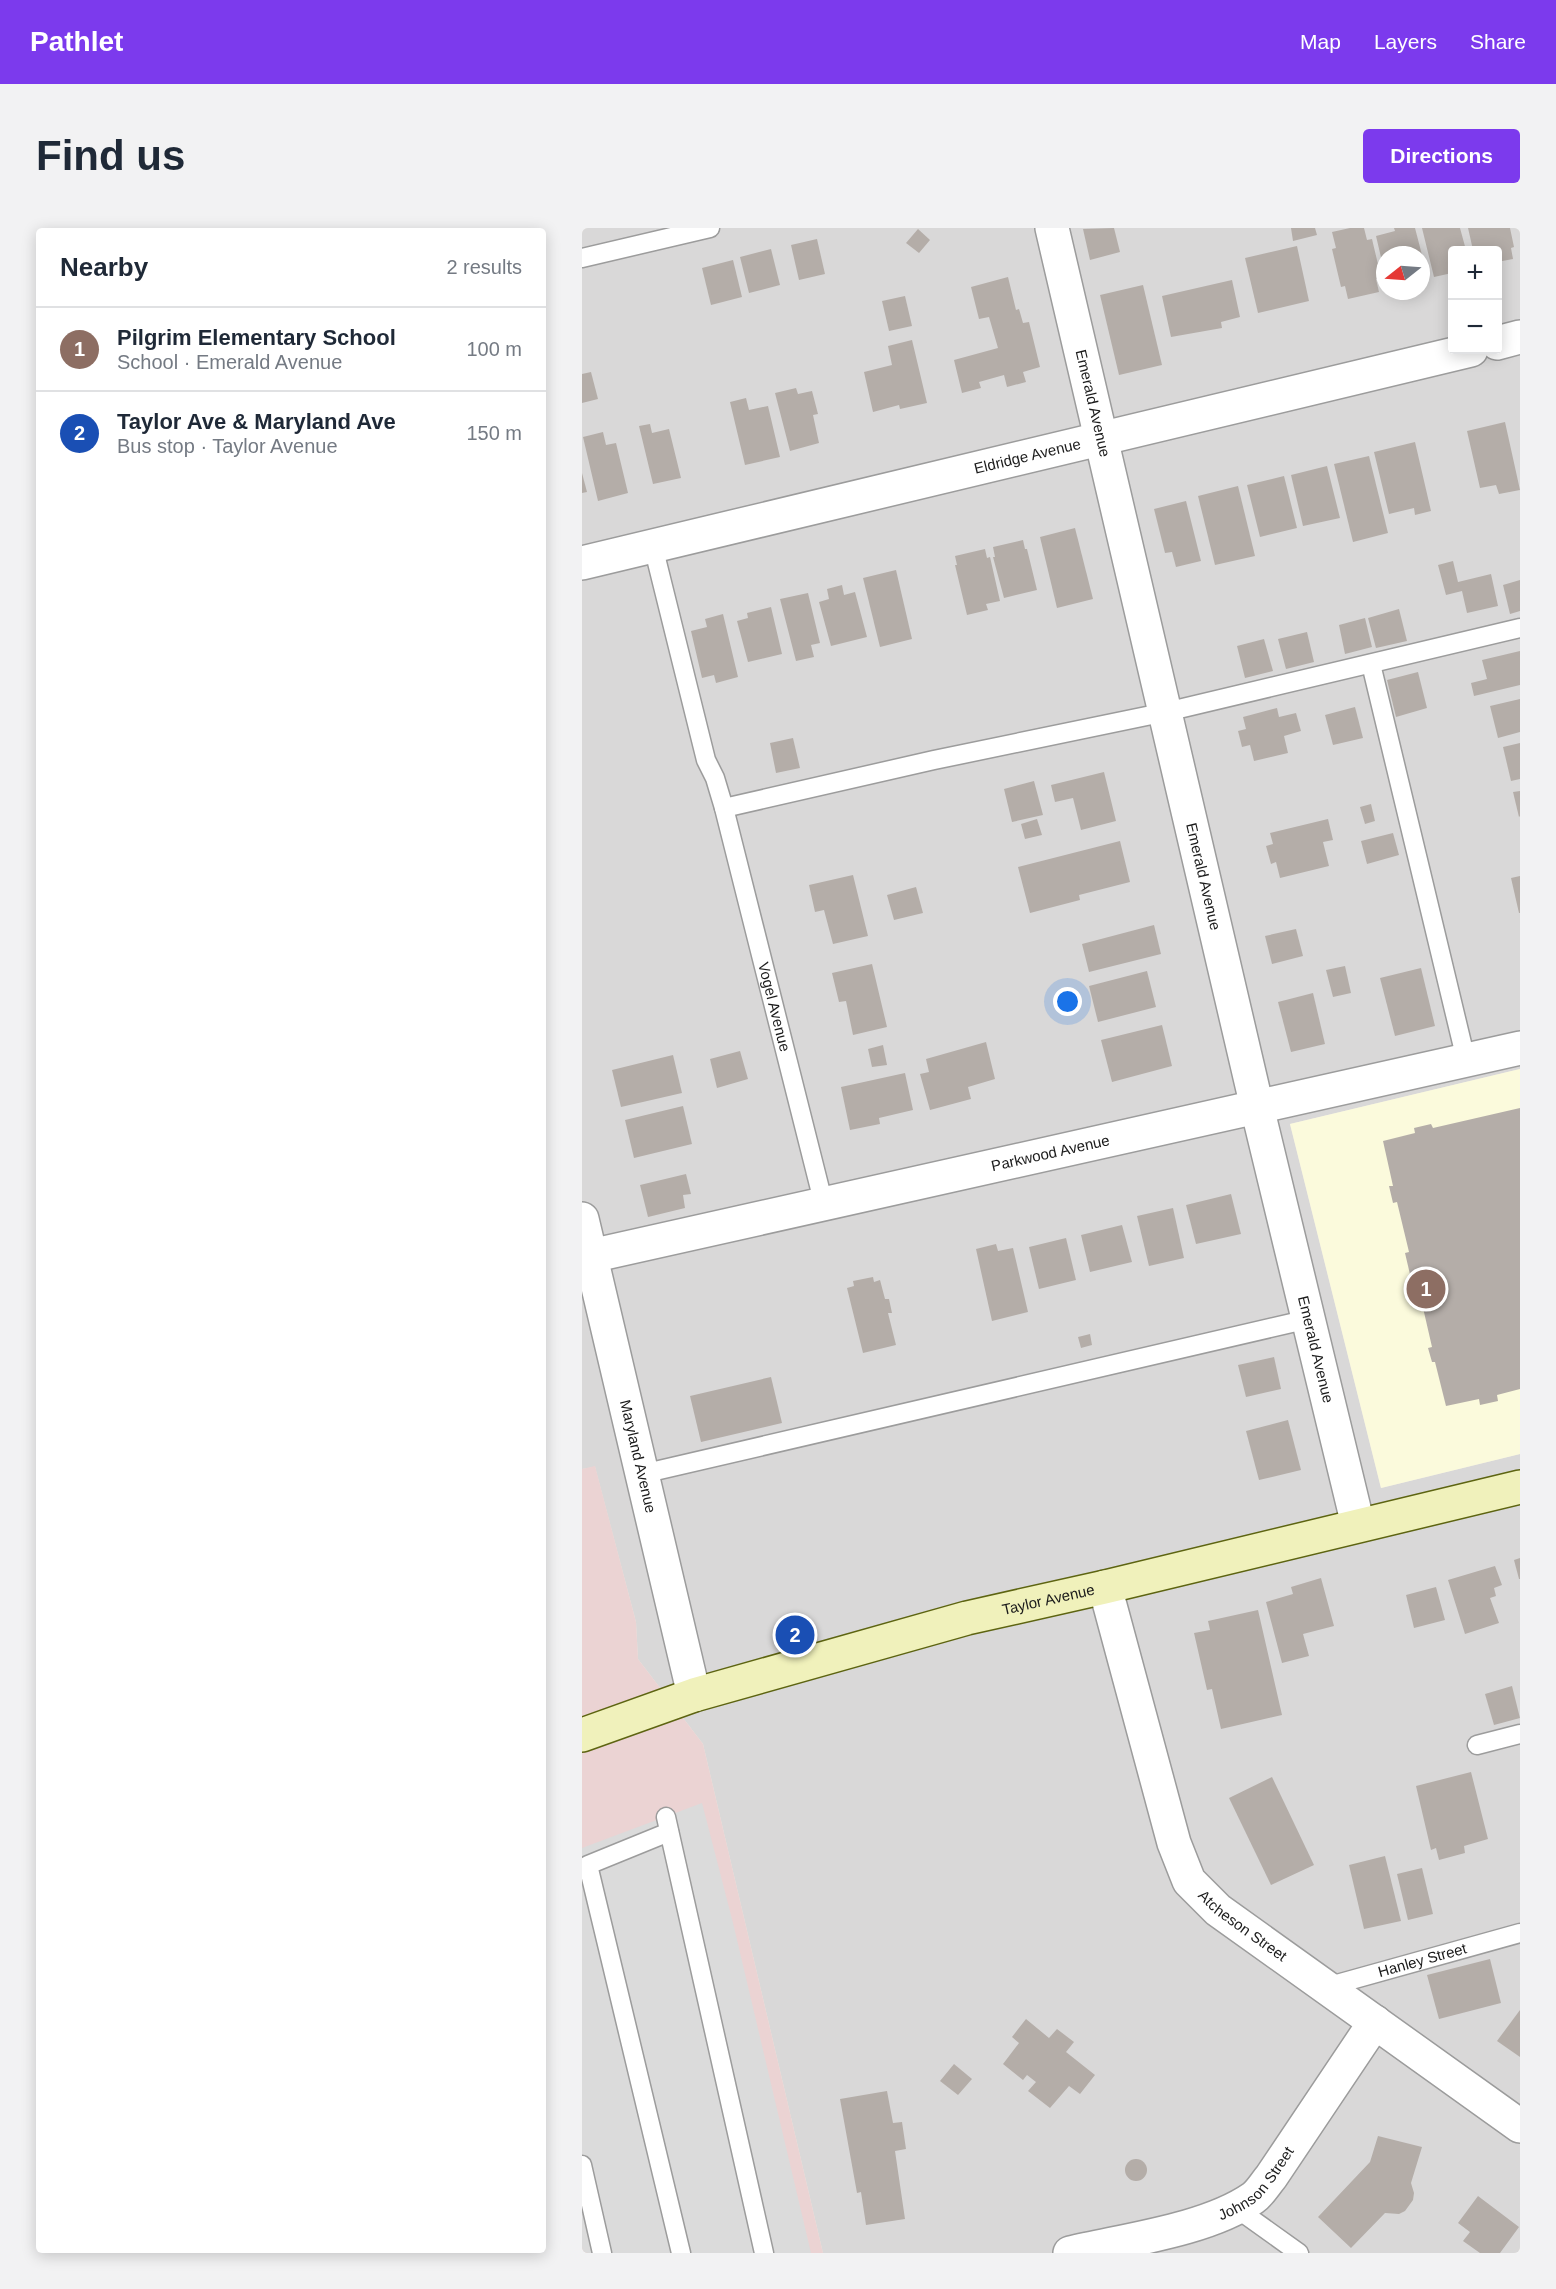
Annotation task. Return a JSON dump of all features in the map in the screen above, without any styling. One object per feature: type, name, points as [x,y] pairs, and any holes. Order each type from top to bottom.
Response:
[{"type":"main road","name":"Taylor Avenue","points":[[582,1735],[694,1695],[967,1618],[1520,1487]]},
{"type":"street","name":"Emerald Avenue","points":[[1052,228],[1257,1107],[1358,1525]]},
{"type":"street","name":"Eldridge Avenue","points":[[582,563],[1454,354]]},
{"type":"street","name":"Parkwood Avenue","points":[[586,1256],[824,1205],[1520,1048]]},
{"type":"street","name":"Maryland Avenue","points":[[582,1219],[586,1256],[642,1474],[694,1695]]},
{"type":"street","name":"Atcheson Street","points":[[1105,1587],[1174,1843],[1189,1881],[1218,1910],[1520,2126]]},
{"type":"street","name":"Johnson Street","points":[[1070,2253],[1192,2225],[1236,2208],[1255,2197],[1376,2022]]},
{"type":"lane","points":[[582,258],[710,228]]},
{"type":"lane","name":"Vogel Avenue","points":[[653,546],[706,760],[715,778],[724,808],[824,1205]]},
{"type":"lane","points":[[724,808],[934,760],[1166,712],[1520,628]]},
{"type":"lane","points":[[1371,664],[1466,1060]]},
{"type":"lane","points":[[642,1474],[1309,1319]]},
{"type":"lane","points":[[1477,1744],[1520,1734]]},
{"type":"lane","points":[[681,2253],[585,1867],[668,1824],[764,2253]]},
{"type":"lane","name":"Hanley Street","points":[[1326,1987],[1520,1933]]},
{"type":"lane","points":[[582,2165],[602,2253]]},
{"type":"lane","points":[[1236,2208],[1299,2253]]},
{"type":"shaded area","points":[[582,228],[1520,228],[1520,1069],[1290,1124],[1381,1488],[1520,1454],[1520,2253],[823,2253],[703,1744],[638,1659],[636,1622],[595,1467],[582,1469]]},
{"type":"shaded area","points":[[1520,1069],[1520,1454],[1381,1488],[1290,1124]]},
{"type":"shaded area","points":[[595,1466],[636,1622],[638,1659],[703,1744],[823,2253],[582,2253],[582,1469]]},
{"type":"shaded area","points":[[702,1803],[733,1923],[811,2253],[582,2253],[582,1848]]},
{"type":"building","points":[[1114,228],[1120,252],[1090,260],[1083,229]]},
{"type":"building","points":[[1291,228],[1315,228],[1317,235],[1293,241]]},
{"type":"building","points":[[1364,228],[1367,240],[1372,239],[1376,256],[1376,293],[1348,299],[1345,286],[1341,287],[1332,249],[1336,248],[1332,232]]},
{"type":"building","points":[[1394,228],[1415,228],[1420,246],[1378,246],[1376,236],[1395,231]]},
{"type":"building","points":[[1422,228],[1460,228],[1465,246],[1448,246],[1448,274],[1434,277],[1430,261],[1430,246],[1426,246]]},
{"type":"building","points":[[1468,228],[1510,228],[1514,247],[1511,248],[1513,259],[1502,261],[1502,246],[1472,246]]},
{"type":"building","points":[[918,229],[930,240],[919,253],[906,243]]},
{"type":"building","points":[[817,239],[825,274],[799,280],[791,245]]},
{"type":"building","points":[[1297,246],[1309,301],[1258,313],[1245,258]]},
{"type":"building","points":[[771,249],[780,285],[749,293],[740,257]]},
{"type":"building","points":[[733,260],[742,297],[711,305],[702,268]]},
{"type":"building","points":[[1008,277],[1016,310],[1019,309],[1023,323],[1029,322],[1040,367],[1023,372],[1026,382],[1007,387],[1004,375],[979,382],[981,388],[962,393],[954,360],[998,348],[989,317],[979,319],[971,287]]},
{"type":"building","points":[[1232,280],[1240,317],[1221,322],[1222,328],[1171,337],[1162,296]]},
{"type":"building","points":[[1143,285],[1162,365],[1119,375],[1100,295]]},
{"type":"building","points":[[905,296],[912,326],[889,331],[882,301]]},
{"type":"building","points":[[912,340],[927,403],[900,409],[899,405],[873,412],[864,372],[892,365],[888,346]]},
{"type":"building","points":[[591,372],[598,399],[582,403],[582,374]]},
{"type":"building","points":[[796,388],[798,394],[812,391],[818,414],[813,415],[819,443],[790,451],[775,393]]},
{"type":"building","points":[[746,398],[749,410],[768,406],[780,457],[745,465],[730,402]]},
{"type":"building","points":[[1505,422],[1520,490],[1499,494],[1496,485],[1480,488],[1467,431]]},
{"type":"building","points":[[650,424],[652,433],[669,429],[681,478],[653,484],[639,426]]},
{"type":"building","points":[[603,432],[606,445],[616,443],[628,493],[598,501],[583,437]]},
{"type":"building","points":[[1415,442],[1431,511],[1415,515],[1414,508],[1389,514],[1374,452]]},
{"type":"building","points":[[1369,456],[1388,533],[1353,542],[1334,464]]},
{"type":"building","points":[[1327,466],[1340,518],[1303,526],[1291,475]]},
{"type":"building","points":[[582,473],[587,492],[582,493]]},
{"type":"building","points":[[1284,476],[1297,528],[1260,537],[1247,485]]},
{"type":"building","points":[[1238,486],[1255,556],[1215,565],[1198,496]]},
{"type":"building","points":[[1186,501],[1201,561],[1176,567],[1172,552],[1165,553],[1154,509]]},
{"type":"building","points":[[1075,528],[1093,599],[1057,608],[1040,537]]},
{"type":"building","points":[[1023,540],[1037,590],[1004,598],[993,557],[995,557],[993,547]]},
{"type":"building","points":[[985,549],[987,558],[990,557],[1000,601],[986,604],[988,610],[967,615],[955,556]]},
{"type":"building","points":[[1453,561],[1458,582],[1491,574],[1498,606],[1467,613],[1462,591],[1446,595],[1438,565]]},
{"type":"building","points":[[896,570],[912,639],[880,647],[863,578]]},
{"type":"building","points":[[1520,580],[1520,611],[1510,614],[1503,585]]},
{"type":"building","points":[[842,585],[844,595],[855,592],[867,637],[831,646],[819,602],[829,599],[827,589]]},
{"type":"building","points":[[808,593],[820,643],[811,645],[814,657],[796,661],[780,599]]},
{"type":"building","points":[[771,607],[782,654],[748,662],[737,621],[748,618],[747,613]]},
{"type":"building","points":[[1399,609],[1407,641],[1376,648],[1368,618]]},
{"type":"building","points":[[723,614],[738,677],[716,683],[714,675],[702,678],[691,631],[707,627],[705,619]]},
{"type":"building","points":[[1365,618],[1372,647],[1345,654],[1339,625]]},
{"type":"building","points":[[1307,632],[1314,662],[1286,669],[1278,639]]},
{"type":"building","points":[[1264,639],[1273,671],[1245,678],[1237,646]]},
{"type":"building","points":[[1520,651],[1520,685],[1474,696],[1471,683],[1487,679],[1482,660]]},
{"type":"building","points":[[1418,672],[1427,708],[1396,717],[1387,680]]},
{"type":"building","points":[[1520,699],[1520,732],[1498,738],[1490,706]]},
{"type":"building","points":[[1355,707],[1363,738],[1333,745],[1325,715]]},
{"type":"building","points":[[1277,708],[1279,717],[1296,713],[1301,731],[1284,736],[1288,753],[1254,761],[1250,745],[1242,747],[1238,731],[1246,729],[1243,717]]},
{"type":"building","points":[[793,738],[800,768],[776,773],[770,743]]},
{"type":"building","points":[[1520,743],[1520,779],[1511,781],[1503,747]]},
{"type":"building","points":[[1104,772],[1116,821],[1081,830],[1073,798],[1055,802],[1051,785]]},
{"type":"building","points":[[1034,781],[1043,815],[1012,822],[1004,789]]},
{"type":"building","points":[[1520,791],[1520,816],[1519,817],[1513,792]]},
{"type":"building","points":[[1371,804],[1375,821],[1365,824],[1360,807]]},
{"type":"building","points":[[1037,819],[1042,835],[1025,839],[1021,824]]},
{"type":"building","points":[[1328,819],[1333,840],[1323,842],[1329,866],[1280,878],[1276,862],[1271,864],[1266,846],[1273,844],[1270,833]]},
{"type":"building","points":[[1393,833],[1399,855],[1367,864],[1361,841]]},
{"type":"building","points":[[1120,841],[1130,882],[1079,895],[1080,900],[1030,913],[1018,867]]},
{"type":"building","points":[[853,875],[868,936],[833,944],[824,910],[815,912],[809,885]]},
{"type":"building","points":[[1520,876],[1520,913],[1519,913],[1511,878]]},
{"type":"building","points":[[916,887],[923,913],[894,920],[887,895]]},
{"type":"building","points":[[1154,925],[1161,954],[1089,972],[1082,944]]},
{"type":"building","points":[[1296,929],[1303,956],[1272,964],[1265,936]]},
{"type":"building","points":[[872,964],[887,1027],[853,1035],[846,1001],[839,1002],[832,973]]},
{"type":"building","points":[[1345,966],[1351,993],[1333,997],[1326,970]]},
{"type":"building","points":[[1421,968],[1435,1026],[1395,1036],[1380,978]]},
{"type":"building","points":[[1147,971],[1156,1007],[1098,1022],[1089,986]]},
{"type":"building","points":[[1313,993],[1325,1044],[1291,1052],[1278,1002]]},
{"type":"building","points":[[1162,1025],[1172,1066],[1112,1082],[1101,1040]]},
{"type":"building","points":[[986,1042],[995,1079],[968,1087],[971,1099],[930,1110],[920,1074],[929,1072],[926,1059]]},
{"type":"building","points":[[883,1045],[887,1065],[872,1067],[868,1049]]},
{"type":"building","points":[[740,1051],[748,1079],[717,1088],[710,1059]]},
{"type":"building","points":[[673,1055],[682,1093],[621,1107],[612,1070]]},
{"type":"building","points":[[905,1073],[913,1110],[879,1118],[880,1124],[850,1130],[841,1087]]},
{"type":"building","points":[[683,1106],[692,1144],[634,1158],[625,1120]]},
{"type":"building","points":[[1520,1108],[1520,1389],[1497,1395],[1498,1401],[1480,1405],[1479,1399],[1446,1406],[1435,1362],[1432,1362],[1428,1348],[1432,1347],[1421,1299],[1416,1300],[1405,1253],[1409,1252],[1397,1202],[1393,1203],[1389,1186],[1393,1186],[1383,1141],[1415,1133],[1414,1128],[1431,1124],[1433,1128]]},
{"type":"building","points":[[686,1174],[691,1194],[683,1195],[685,1208],[648,1217],[640,1185]]},
{"type":"building","points":[[1231,1194],[1241,1234],[1196,1244],[1186,1205]]},
{"type":"building","points":[[1173,1208],[1184,1258],[1149,1266],[1137,1216]]},
{"type":"building","points":[[1122,1225],[1132,1262],[1090,1272],[1081,1235]]},
{"type":"building","points":[[1066,1238],[1076,1280],[1039,1289],[1029,1247]]},
{"type":"building","points":[[996,1244],[998,1251],[1013,1248],[1028,1312],[992,1321],[976,1249]]},
{"type":"building","points":[[873,1277],[874,1282],[880,1280],[885,1299],[889,1299],[892,1313],[888,1313],[896,1345],[863,1353],[847,1288],[854,1286],[853,1281]]},
{"type":"building","points":[[1090,1334],[1092,1345],[1081,1348],[1078,1337]]},
{"type":"building","points":[[1274,1357],[1281,1389],[1246,1397],[1238,1365]]},
{"type":"building","points":[[771,1377],[782,1423],[701,1442],[690,1396]]},
{"type":"building","points":[[1288,1420],[1301,1470],[1259,1480],[1246,1431]]},
{"type":"building","points":[[1520,1558],[1520,1579],[1519,1579],[1514,1560]]},
{"type":"building","points":[[1495,1566],[1502,1585],[1494,1588],[1496,1596],[1490,1598],[1499,1623],[1465,1634],[1448,1580]]},
{"type":"building","points":[[1321,1578],[1334,1626],[1303,1634],[1309,1656],[1282,1663],[1266,1602],[1293,1594],[1291,1587]]},
{"type":"building","points":[[1436,1587],[1445,1620],[1414,1628],[1406,1595]]},
{"type":"building","points":[[1258,1610],[1282,1715],[1221,1729],[1212,1689],[1207,1690],[1194,1633],[1210,1630],[1208,1621]]},
{"type":"building","points":[[1512,1686],[1520,1718],[1494,1725],[1485,1694]]},
{"type":"building","points":[[1471,1772],[1488,1839],[1464,1846],[1465,1853],[1439,1860],[1436,1848],[1431,1850],[1416,1786]]},
{"type":"building","points":[[1272,1777],[1314,1865],[1271,1885],[1229,1798]]},
{"type":"building","points":[[1385,1856],[1401,1921],[1364,1929],[1349,1865]]},
{"type":"building","points":[[1422,1868],[1433,1914],[1408,1920],[1397,1874]]},
{"type":"building","points":[[1490,1959],[1501,2003],[1439,2019],[1427,1975]]},
{"type":"building","points":[[1520,2010],[1520,2057],[1497,2041]]},
{"type":"building","points":[[1026,2019],[1049,2038],[1057,2029],[1074,2042],[1066,2052],[1095,2075],[1080,2094],[1069,2086],[1050,2108],[1028,2091],[1036,2082],[1027,2075],[1023,2080],[1003,2064],[1019,2043],[1012,2037]]},
{"type":"building","points":[[954,2064],[972,2079],[958,2095],[940,2081]]},
{"type":"building","points":[[887,2091],[893,2123],[902,2122],[906,2149],[895,2151],[905,2219],[866,2225],[861,2192],[857,2193],[840,2099]]},
{"type":"building","points":[[1378,2136],[1422,2147],[1411,2183],[1414,2193],[1413,2200],[1405,2211],[1399,2214],[1385,2213],[1351,2248],[1318,2217],[1370,2162]]},
{"type":"building","points":[[1136,2159],[1144,2162],[1147,2170],[1144,2178],[1136,2181],[1128,2178],[1125,2170],[1128,2162]]},
{"type":"building","points":[[1478,2196],[1519,2227],[1500,2253],[1480,2253],[1463,2241],[1470,2232],[1458,2223]]},
{"type":"place","name":"Pilgrim Elementary School","points":[[1426,1289]]},
{"type":"place","name":"Taylor Ave & Maryland Ave","points":[[795,1635]]}]
